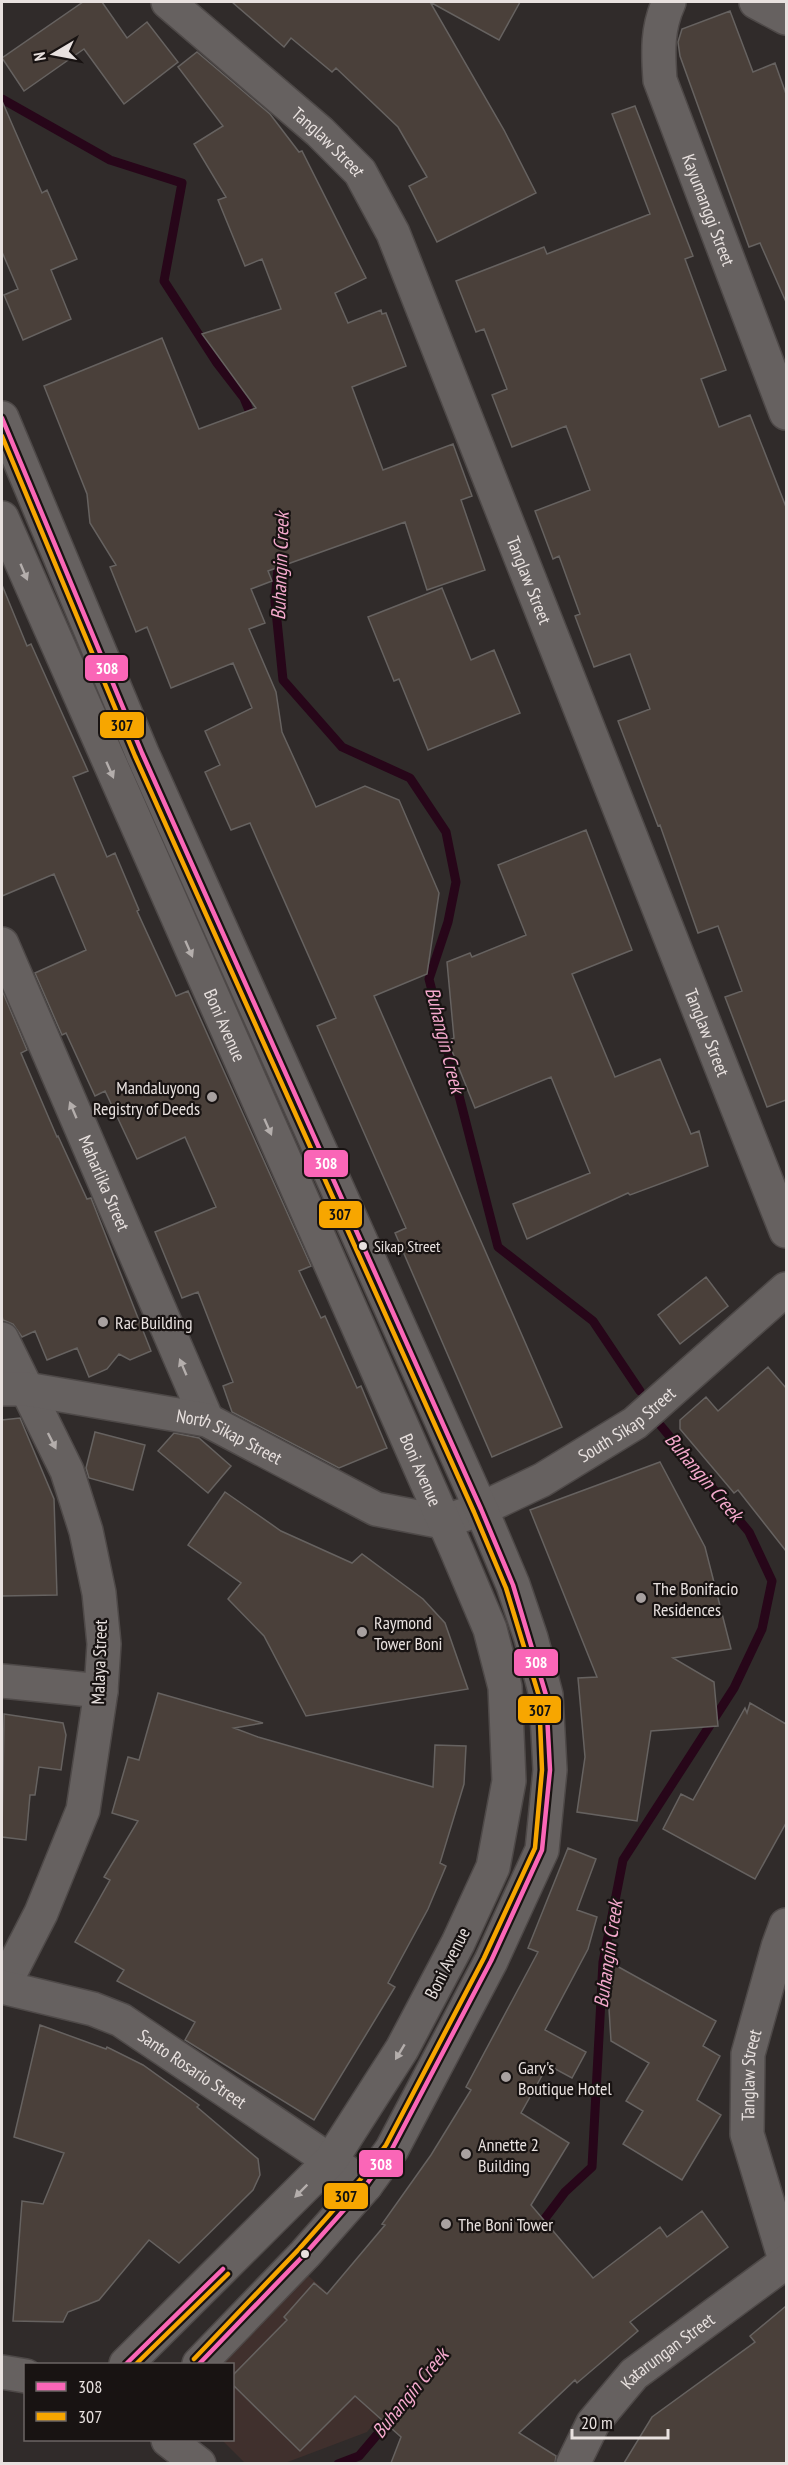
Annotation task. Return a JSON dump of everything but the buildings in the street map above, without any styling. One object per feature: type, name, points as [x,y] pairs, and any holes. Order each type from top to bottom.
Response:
[{"type":"street","name":"Tanglaw Street","points":[[168,2],[320,132],[360,172],[393,233],[786,1231]]},
{"type":"street","name":"Kayumanggi Street","points":[[669,2],[663,15],[657,46],[660,80],[786,413]]},
{"type":"street","points":[[756,2],[786,18]]},
{"type":"street","name":"Boni Avenue","points":[[2,418],[146,763],[481,1509],[524,1617],[546,1695],[550,1770],[542,1850],[491,1961],[440,2062],[392,2149],[366,2185],[305,2254],[200,2363]]},
{"type":"street","name":"Boni Avenue","points":[[2,518],[443,1522],[493,1641],[505,1687],[509,1781],[493,1867],[463,1932],[402,2049],[331,2160],[127,2363]]},
{"type":"street","name":"Maharlika Street","points":[[2,944],[207,1420]]},
{"type":"street","name":"South Sikap Street","points":[[443,1522],[481,1509],[542,1480],[635,1424],[786,1289]]},
{"type":"street","name":"Malaya Street","points":[[2,1339],[14,1389],[67,1471],[86,1531],[99,1593],[104,1644],[101,1691],[83,1810],[41,1913],[2,1987]]},
{"type":"street","name":"North Sikap Street","points":[[14,1389],[207,1420],[376,1509],[443,1522]]},
{"type":"street","points":[[2,1681],[101,1691]]},
{"type":"street","name":"Tanglaw Street","points":[[786,1925],[748,2054],[747,2134],[786,2262]]},
{"type":"street","name":"Santo Rosario Street","points":[[2,1987],[93,2009],[121,2020],[366,2185]]},
{"type":"street","name":"Katarungan Street","points":[[573,2463],[593,2423],[634,2374],[786,2262]]},
{"type":"street","points":[[2,2372],[24,2376]]},
{"type":"street","points":[[171,2441],[199,2463]]},
{"type":"shaded area","points":[[304,2272],[418,2371],[367,2432],[285,2463],[246,2464],[223,2441],[234,2441],[234,2363],[219,2363]]},
{"type":"waterway","name":"Buhangin Creek","points":[[2,99],[110,160],[182,183],[164,281],[217,363],[244,398],[253,420]]},
{"type":"waterway","name":"Buhangin Creek","points":[[279,557],[275,601],[283,680],[342,747],[410,778],[446,832],[456,882],[448,922],[429,979],[498,1247],[593,1321],[640,1391]]},
{"type":"waterway","name":"Buhangin Creek","points":[[537,2229],[565,2192],[592,2167],[603,1962],[623,1860],[734,1688],[762,1629],[772,1581],[749,1532],[661,1426]]},
{"type":"waterway","name":"Buhangin Creek","points":[[338,2464],[359,2456],[393,2416]]},
{"type":"transit line","name":"308","points":[[2,418],[142,753],[481,1509],[513,1585],[546,1695],[550,1770],[542,1850],[491,1961],[392,2149],[366,2185],[305,2254],[200,2363]]},
{"type":"transit line","name":"307","points":[[2,436],[135,756],[474,1512],[506,1588],[539,1696],[542,1770],[535,1848],[484,1958],[386,2145],[360,2180],[299,2249],[194,2359]]},
{"type":"transit line","name":"308","points":[[127,2363],[223,2269]]},
{"type":"transit line","name":"307","points":[[137,2363],[228,2274]]},
{"type":"place","name":"Mandaluyong Registry of Deeds","points":[[212,1097]]},
{"type":"place","name":"Sikap Street","points":[[363,1246]]},
{"type":"place","name":"Rac Building","points":[[103,1322]]},
{"type":"place","name":"The Bonifacio Residences","points":[[641,1598]]},
{"type":"place","name":"Raymond Tower Boni","points":[[362,1632]]},
{"type":"place","name":"Garv's Boutique Hotel","points":[[506,2077]]},
{"type":"place","name":"Annette 2 Building","points":[[466,2154]]},
{"type":"place","name":"The Boni Tower","points":[[446,2224]]}]
